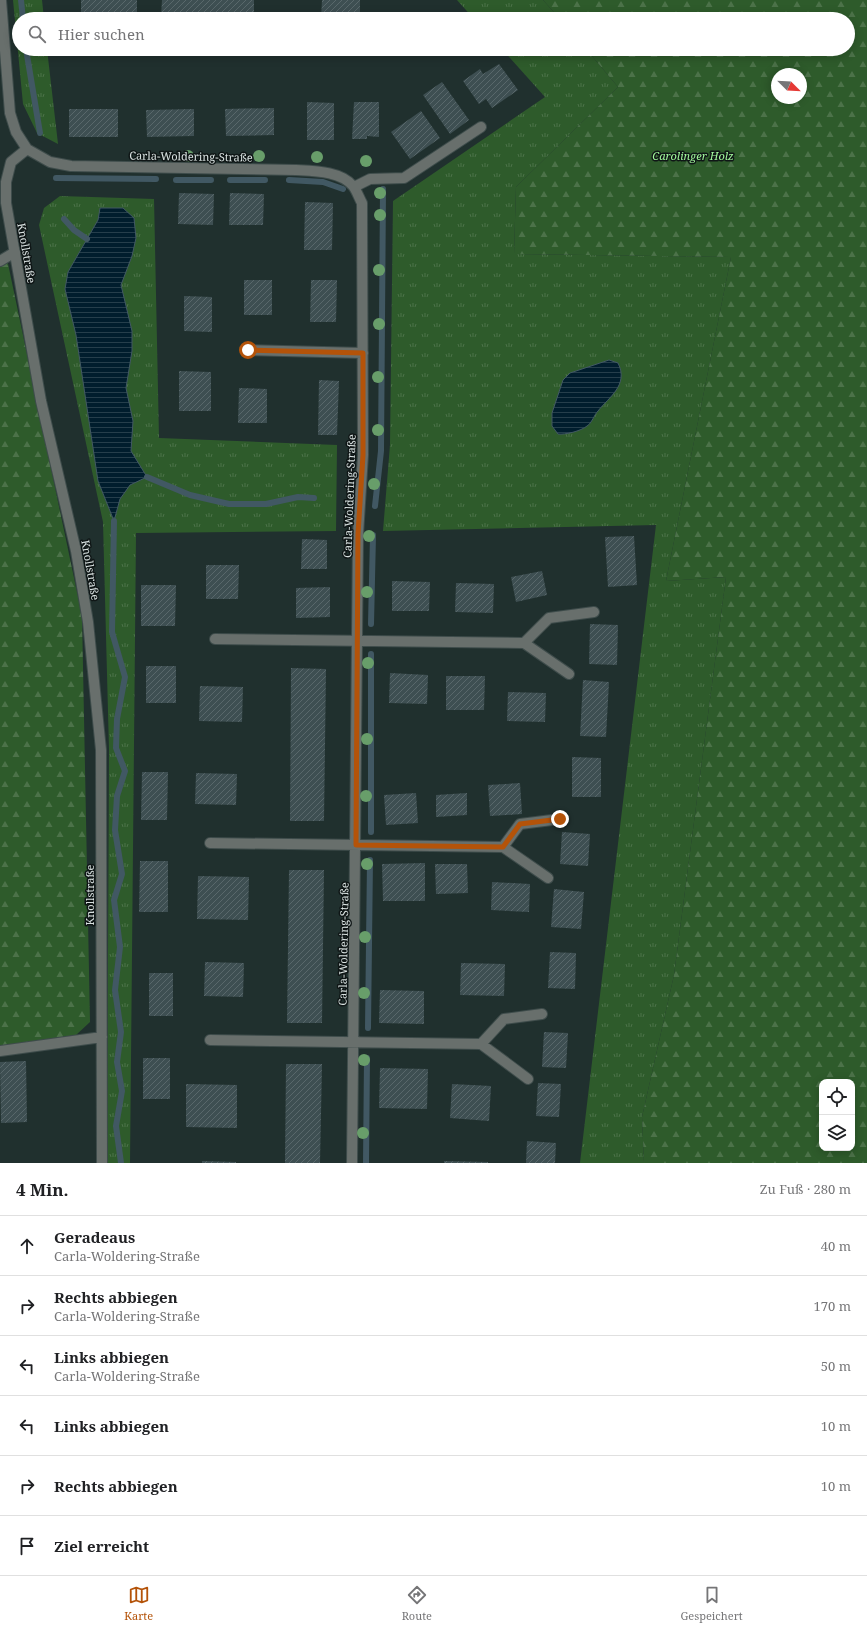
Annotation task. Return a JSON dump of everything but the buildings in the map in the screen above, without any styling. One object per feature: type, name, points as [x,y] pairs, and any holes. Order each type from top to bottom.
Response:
[{"type":"street","points":[[1,0],[10,113],[16,132],[27,149]]},
{"type":"street","points":[[354,187],[370,179],[404,178],[481,127]]},
{"type":"street","name":"Carla-Woldering-Straße","points":[[27,149],[50,162],[71,166],[296,170],[334,174],[347,181],[354,187],[362,203],[363,455],[358,534],[352,1163]]},
{"type":"street","name":"Knollstraße","points":[[27,149],[11,162],[6,182],[6,203],[41,401],[76,551],[88,622],[101,750],[102,1163]]},
{"type":"street","points":[[0,261],[15,252]]},
{"type":"street","points":[[248,350],[363,353]]},
{"type":"street","points":[[524,643],[549,618],[594,612]]},
{"type":"street","points":[[215,639],[524,643],[569,674]]},
{"type":"street","points":[[503,847],[520,824],[560,819]]},
{"type":"street","points":[[210,843],[503,847],[548,878]]},
{"type":"street","points":[[481,1044],[504,1019],[542,1014]]},
{"type":"street","points":[[0,1051],[102,1037]]},
{"type":"street","points":[[210,1040],[481,1044],[528,1079]]},
{"type":"green space","points":[[13,0],[42,0],[43,12],[14,12]]},
{"type":"green space","points":[[457,0],[543,0],[554,12],[468,12]]},
{"type":"green space","name":"Carolinger Holz","points":[[543,0],[867,0],[867,1163],[644,1163],[642,1117],[674,975],[726,577],[666,581],[731,257],[514,254],[516,187],[618,87],[592,56],[855,56],[855,12],[554,12]]},
{"type":"green space","points":[[18,56],[48,56],[58,144],[37,133],[23,104]]},
{"type":"green space","points":[[508,56],[592,56],[618,87],[516,187],[514,254],[731,257],[666,581],[726,577],[674,975],[642,1117],[644,1163],[580,1163],[656,525],[383,531],[390,445],[393,201],[545,97]]},
{"type":"green space","points":[[60,196],[154,199],[159,438],[337,445],[336,531],[136,533],[130,1163],[107,1163],[109,749],[103,522],[39,225],[44,208]]},
{"type":"green space","points":[[7,259],[82,616],[90,1022],[76,1035],[0,1046],[0,264]]},
{"type":"water","points":[[100,208],[123,208],[134,218],[136,238],[132,256],[121,285],[132,331],[132,351],[126,388],[133,421],[131,451],[147,477],[130,485],[120,499],[114,521],[98,481],[76,335],[65,289],[68,272],[98,220]]},
{"type":"water","points":[[609,360],[618,363],[621,371],[621,378],[616,390],[587,426],[581,430],[558,434],[552,426],[552,413],[563,380],[570,373]]},
{"type":"waterway","points":[[21,0],[22,12]]},
{"type":"waterway","points":[[27,56],[40,133]]},
{"type":"waterway","points":[[56,178],[156,179]]},
{"type":"waterway","points":[[176,180],[211,180]]},
{"type":"waterway","points":[[230,180],[265,180]]},
{"type":"waterway","points":[[289,180],[323,182],[343,189]]},
{"type":"waterway","points":[[375,506],[381,451],[383,189]]},
{"type":"waterway","points":[[64,219],[74,230],[87,239]]},
{"type":"waterway","points":[[147,477],[190,495],[229,504],[266,504],[298,497],[314,498]]},
{"type":"waterway","points":[[114,521],[112,632],[125,677],[117,719],[116,748],[125,771],[117,796],[115,830],[122,874],[114,900],[120,947],[115,990],[121,1032],[117,1062],[122,1091],[116,1126],[121,1163]]},
{"type":"waterway","points":[[371,624],[373,535]]},
{"type":"waterway","points":[[371,654],[371,832]]},
{"type":"waterway","points":[[368,1028],[370,860]]},
{"type":"waterway","points":[[366,1163],[367,1058]]},
{"type":"route","points":[[248,350],[363,353],[363,455],[358,534],[356,845],[503,847],[520,824],[560,819]]}]
